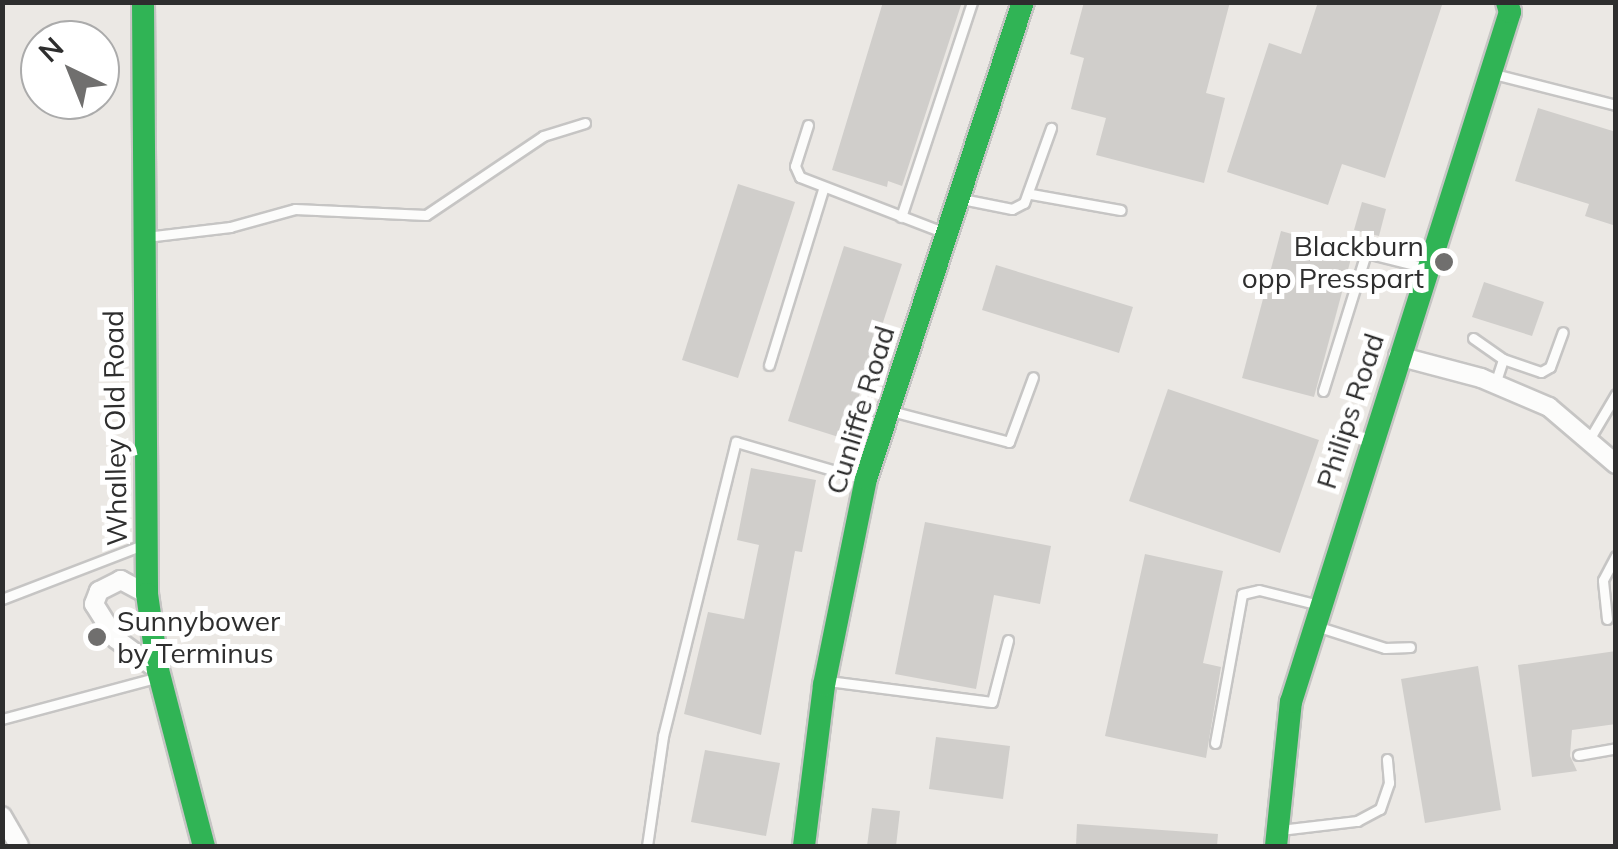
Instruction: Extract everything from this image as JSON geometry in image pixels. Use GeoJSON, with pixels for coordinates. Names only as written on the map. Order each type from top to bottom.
{"type":"FeatureCollection","features":[{"type":"Feature","properties":{"kind":"street","name":"Whalley Old Road"},"geometry":{"type":"LineString","coordinates":[[143,2],[147,594],[159,673],[204,846]]}},
{"type":"Feature","properties":{"kind":"street","name":"Cunliffe Road"},"geometry":{"type":"LineString","coordinates":[[804,846],[825,681],[866,480],[1024,2]]}},
{"type":"Feature","properties":{"kind":"street","name":"Philips Road"},"geometry":{"type":"LineString","coordinates":[[1277,838],[1291,702],[1398,356],[1491,74],[1510,12],[1506,2]]}},
{"type":"Feature","properties":{"kind":"street"},"geometry":{"type":"LineString","coordinates":[[1398,356],[1496,384],[1549,407],[1616,464]]}},
{"type":"Feature","properties":{"kind":"street"},"geometry":{"type":"LineString","coordinates":[[147,594],[121,580],[98,592],[94,604],[116,639],[159,673]]}},
{"type":"Feature","properties":{"kind":"street"},"geometry":{"type":"LineString","coordinates":[[2,816],[19,846]]}},
{"type":"Feature","properties":{"kind":"lane"},"geometry":{"type":"LineString","coordinates":[[901,217],[972,2]]}},
{"type":"Feature","properties":{"kind":"lane"},"geometry":{"type":"LineString","coordinates":[[1491,74],[1616,105]]}},
{"type":"Feature","properties":{"kind":"lane"},"geometry":{"type":"LineString","coordinates":[[143,238],[217,229],[294,209],[426,215],[543,136],[585,123]]}},
{"type":"Feature","properties":{"kind":"lane"},"geometry":{"type":"LineString","coordinates":[[808,124],[795,166],[800,178],[948,234]]}},
{"type":"Feature","properties":{"kind":"lane"},"geometry":{"type":"LineString","coordinates":[[959,198],[1012,209],[1031,194],[1050,128]]}},
{"type":"Feature","properties":{"kind":"lane"},"geometry":{"type":"LineString","coordinates":[[768,365],[823,189]]}},
{"type":"Feature","properties":{"kind":"lane"},"geometry":{"type":"LineString","coordinates":[[1031,194],[1121,210]]}},
{"type":"Feature","properties":{"kind":"lane"},"geometry":{"type":"LineString","coordinates":[[1323,391],[1366,252],[1430,268]]}},
{"type":"Feature","properties":{"kind":"lane"},"geometry":{"type":"LineString","coordinates":[[1473,338],[1503,359],[1541,372],[1550,367],[1563,332]]}},
{"type":"Feature","properties":{"kind":"lane"},"geometry":{"type":"LineString","coordinates":[[1496,384],[1503,359]]}},
{"type":"Feature","properties":{"kind":"lane"},"geometry":{"type":"LineString","coordinates":[[889,411],[1009,442],[1033,377]]}},
{"type":"Feature","properties":{"kind":"lane"},"geometry":{"type":"LineString","coordinates":[[1590,438],[1616,394]]}},
{"type":"Feature","properties":{"kind":"lane"},"geometry":{"type":"LineString","coordinates":[[647,846],[664,736],[736,442],[866,480]]}},
{"type":"Feature","properties":{"kind":"lane"},"geometry":{"type":"LineString","coordinates":[[2,599],[146,544]]}},
{"type":"Feature","properties":{"kind":"lane"},"geometry":{"type":"LineString","coordinates":[[1607,619],[1602,580],[1616,556]]}},
{"type":"Feature","properties":{"kind":"lane"},"geometry":{"type":"LineString","coordinates":[[1215,743],[1242,594],[1259,590],[1384,648],[1410,647]]}},
{"type":"Feature","properties":{"kind":"lane"},"geometry":{"type":"LineString","coordinates":[[825,681],[992,702],[1008,640]]}},
{"type":"Feature","properties":{"kind":"lane"},"geometry":{"type":"LineString","coordinates":[[2,718],[159,673]]}},
{"type":"Feature","properties":{"kind":"lane"},"geometry":{"type":"LineString","coordinates":[[1578,755],[1616,748]]}},
{"type":"Feature","properties":{"kind":"lane"},"geometry":{"type":"LineString","coordinates":[[1277,838],[1357,821],[1380,810],[1389,783],[1387,759]]}},
{"type":"Feature","properties":{"kind":"building"},"geometry":{"type":"Polygon","coordinates":[[[883,2],[962,2],[902,186],[888,181],[887,187],[832,170],[883,2]]]}},
{"type":"Feature","properties":{"kind":"building"},"geometry":{"type":"Polygon","coordinates":[[[1084,2],[1230,2],[1206,93],[1225,98],[1204,183],[1096,155],[1106,118],[1071,109],[1084,58],[1070,54],[1084,2]]]}},
{"type":"Feature","properties":{"kind":"building"},"geometry":{"type":"Polygon","coordinates":[[[1318,2],[1443,2],[1385,178],[1342,164],[1328,205],[1227,172],[1269,43],[1301,54],[1318,2]]]}},
{"type":"Feature","properties":{"kind":"building"},"geometry":{"type":"Polygon","coordinates":[[[1538,108],[1616,132],[1616,226],[1585,216],[1589,204],[1515,181],[1538,108]]]}},
{"type":"Feature","properties":{"kind":"building"},"geometry":{"type":"Polygon","coordinates":[[[738,184],[795,202],[738,378],[682,360],[738,184]]]}},
{"type":"Feature","properties":{"kind":"building"},"geometry":{"type":"Polygon","coordinates":[[[1362,202],[1386,209],[1379,236],[1354,230],[1362,202]]]}},
{"type":"Feature","properties":{"kind":"building"},"geometry":{"type":"Polygon","coordinates":[[[1281,231],[1353,251],[1314,397],[1242,378],[1281,231]]]}},
{"type":"Feature","properties":{"kind":"building"},"geometry":{"type":"Polygon","coordinates":[[[844,246],[902,264],[845,439],[788,421],[844,246]]]}},
{"type":"Feature","properties":{"kind":"building"},"geometry":{"type":"Polygon","coordinates":[[[996,265],[1133,307],[1119,353],[982,310],[996,265]]]}},
{"type":"Feature","properties":{"kind":"building"},"geometry":{"type":"Polygon","coordinates":[[[1484,282],[1544,302],[1532,336],[1472,317],[1484,282]]]}},
{"type":"Feature","properties":{"kind":"building"},"geometry":{"type":"Polygon","coordinates":[[[1168,389],[1319,440],[1280,553],[1129,501],[1168,389]]]}},
{"type":"Feature","properties":{"kind":"building"},"geometry":{"type":"Polygon","coordinates":[[[751,468],[816,480],[802,552],[795,551],[761,735],[684,714],[708,612],[744,619],[759,545],[737,540],[751,468]]]}},
{"type":"Feature","properties":{"kind":"building"},"geometry":{"type":"Polygon","coordinates":[[[925,522],[1051,546],[1040,604],[994,595],[976,689],[895,674],[925,522]]]}},
{"type":"Feature","properties":{"kind":"building"},"geometry":{"type":"Polygon","coordinates":[[[1145,554],[1223,571],[1203,663],[1221,667],[1206,758],[1105,736],[1145,554]]]}},
{"type":"Feature","properties":{"kind":"building"},"geometry":{"type":"Polygon","coordinates":[[[1616,651],[1616,724],[1572,730],[1570,756],[1577,771],[1532,777],[1518,665],[1616,651]]]}},
{"type":"Feature","properties":{"kind":"building"},"geometry":{"type":"Polygon","coordinates":[[[1478,666],[1501,810],[1425,823],[1401,679],[1478,666]]]}},
{"type":"Feature","properties":{"kind":"building"},"geometry":{"type":"Polygon","coordinates":[[[936,737],[1010,746],[1003,799],[929,789],[936,737]]]}},
{"type":"Feature","properties":{"kind":"building"},"geometry":{"type":"Polygon","coordinates":[[[705,750],[780,763],[766,836],[691,822],[705,750]]]}},
{"type":"Feature","properties":{"kind":"building"},"geometry":{"type":"Polygon","coordinates":[[[872,808],[900,811],[896,846],[867,846],[872,808]]]}},
{"type":"Feature","properties":{"kind":"building"},"geometry":{"type":"Polygon","coordinates":[[[1077,824],[1218,834],[1217,846],[1076,846],[1077,824]]]}},
{"type":"Feature","properties":{"kind":"traffic: fast"},"geometry":{"type":"LineString","coordinates":[[143,2],[147,594],[158,670],[204,846]]}},
{"type":"Feature","properties":{"kind":"traffic: fast"},"geometry":{"type":"LineString","coordinates":[[804,846],[824,685],[866,479],[1023,2]]}},
{"type":"Feature","properties":{"kind":"traffic: fast"},"geometry":{"type":"LineString","coordinates":[[1276,846],[1291,702],[1510,12],[1507,2]]}},
{"type":"Feature","properties":{"kind":"place","name":"Blackburn opp Presspart"},"geometry":{"type":"Point","coordinates":[1444,262]}},
{"type":"Feature","properties":{"kind":"place","name":"Sunnybower by Terminus"},"geometry":{"type":"Point","coordinates":[97,637]}}]}
